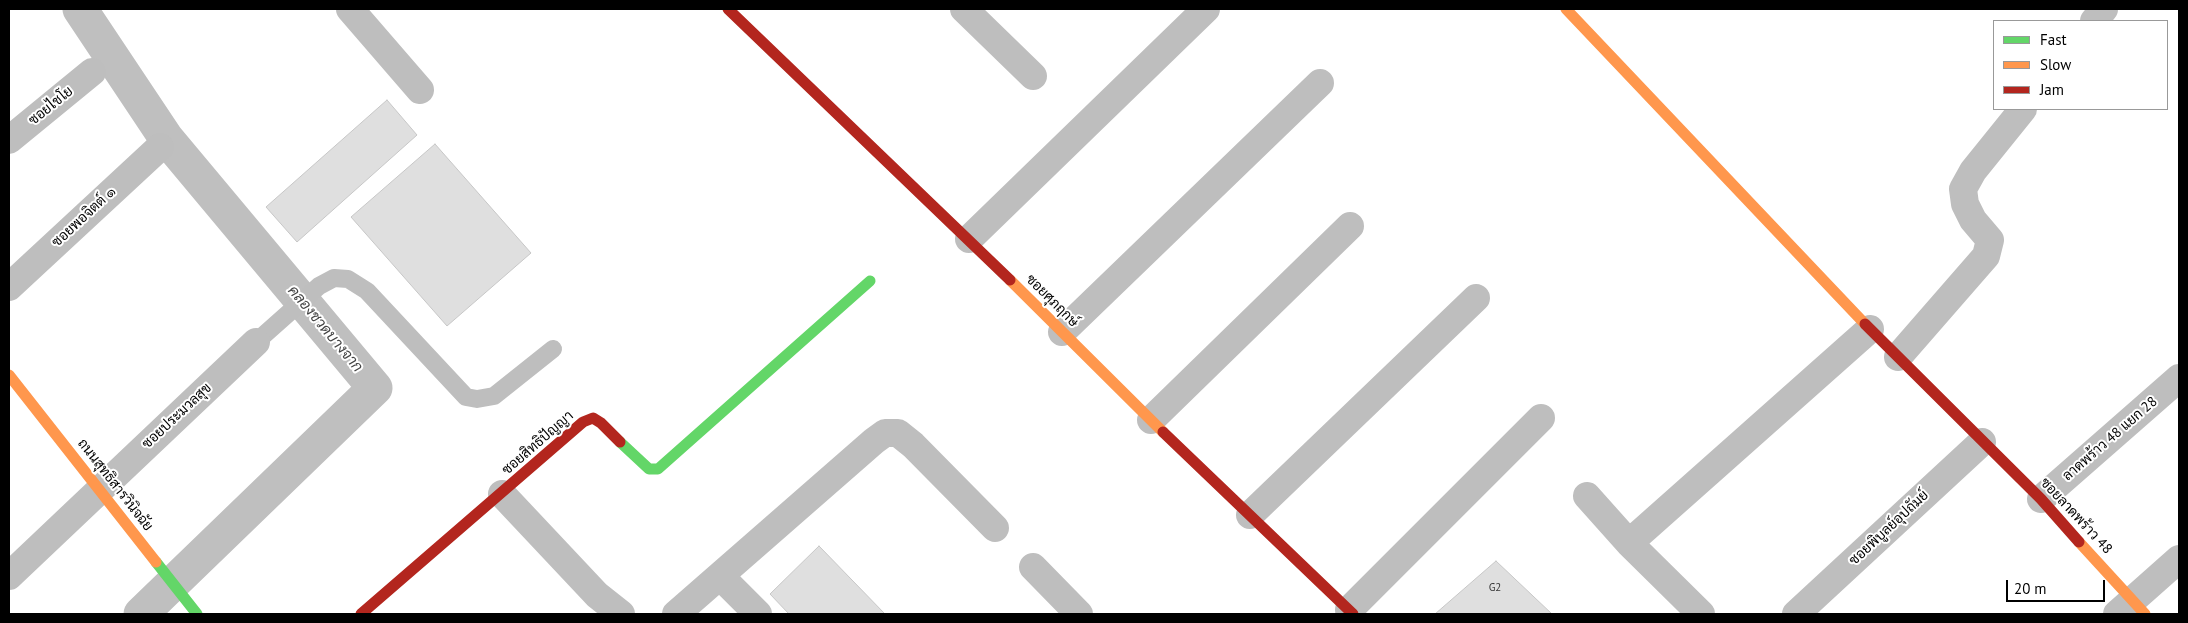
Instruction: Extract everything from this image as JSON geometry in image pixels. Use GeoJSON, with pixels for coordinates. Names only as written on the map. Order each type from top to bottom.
{"type":"FeatureCollection","features":[{"type":"Feature","properties":{"kind":"street"},"geometry":{"type":"LineString","coordinates":[[350,9],[420,90]]}},
{"type":"Feature","properties":{"kind":"street","name":"ซอยศุภฤกษ์"},"geometry":{"type":"LineString","coordinates":[[728,9],[969,239],[1151,420],[1351,612]]}},
{"type":"Feature","properties":{"kind":"street"},"geometry":{"type":"LineString","coordinates":[[964,9],[1033,76]]}},
{"type":"Feature","properties":{"kind":"street"},"geometry":{"type":"LineString","coordinates":[[969,239],[1206,9]]}},
{"type":"Feature","properties":{"kind":"street","name":"ซอยลาดพร้าว 48"},"geometry":{"type":"LineString","coordinates":[[1566,9],[1870,329],[2041,499],[2132,610]]}},
{"type":"Feature","properties":{"kind":"street"},"geometry":{"type":"LineString","coordinates":[[2095,20],[2104,9]]}},
{"type":"Feature","properties":{"kind":"street","name":"ซอยไชโย"},"geometry":{"type":"LineString","coordinates":[[9,140],[92,72]]}},
{"type":"Feature","properties":{"kind":"street"},"geometry":{"type":"LineString","coordinates":[[1062,332],[1320,83]]}},
{"type":"Feature","properties":{"kind":"street"},"geometry":{"type":"LineString","coordinates":[[1898,357],[1986,256],[1990,240],[1973,220],[1964,204],[1962,189],[1973,171],[2022,110]]}},
{"type":"Feature","properties":{"kind":"street","name":"ซอยพอจิตต์ ๑"},"geometry":{"type":"LineString","coordinates":[[9,287],[160,147]]}},
{"type":"Feature","properties":{"kind":"street"},"geometry":{"type":"LineString","coordinates":[[1151,420],[1350,226]]}},
{"type":"Feature","properties":{"kind":"street","name":"ซอยสิทธิปัญญา"},"geometry":{"type":"LineString","coordinates":[[361,614],[583,422],[593,418],[601,423],[641,463],[649,468],[658,469],[675,456],[870,281]]}},
{"type":"Feature","properties":{"kind":"street"},"geometry":{"type":"LineString","coordinates":[[1250,515],[1476,298]]}},
{"type":"Feature","properties":{"kind":"street"},"geometry":{"type":"LineString","coordinates":[[1629,543],[1870,329]]}},
{"type":"Feature","properties":{"kind":"street","name":"ซอยประมวลสุข"},"geometry":{"type":"LineString","coordinates":[[9,576],[256,342]]}},
{"type":"Feature","properties":{"kind":"street","name":"ถนนสุทธิสารวินิจฉัย"},"geometry":{"type":"LineString","coordinates":[[9,375],[197,614]]}},
{"type":"Feature","properties":{"kind":"street","name":"ลาดพร้าว 48 แยก 28"},"geometry":{"type":"LineString","coordinates":[[2041,499],[2179,378]]}},
{"type":"Feature","properties":{"kind":"street"},"geometry":{"type":"LineString","coordinates":[[1351,612],[1541,418]]}},
{"type":"Feature","properties":{"kind":"street"},"geometry":{"type":"LineString","coordinates":[[676,614],[874,441],[886,433],[898,434],[913,445],[995,528]]}},
{"type":"Feature","properties":{"kind":"street","name":"ซอยพิบูลย์อุปถัมย์"},"geometry":{"type":"LineString","coordinates":[[1796,614],[1982,442]]}},
{"type":"Feature","properties":{"kind":"street"},"geometry":{"type":"LineString","coordinates":[[502,494],[597,595],[621,614]]}},
{"type":"Feature","properties":{"kind":"street"},"geometry":{"type":"LineString","coordinates":[[1587,496],[1629,543],[1701,614]]}},
{"type":"Feature","properties":{"kind":"street"},"geometry":{"type":"LineString","coordinates":[[2132,610],[2179,559]]}},
{"type":"Feature","properties":{"kind":"street"},"geometry":{"type":"LineString","coordinates":[[1033,567],[1079,614]]}},
{"type":"Feature","properties":{"kind":"street"},"geometry":{"type":"LineString","coordinates":[[720,576],[758,614]]}},
{"type":"Feature","properties":{"kind":"lane"},"geometry":{"type":"LineString","coordinates":[[256,342],[313,291],[334,278],[348,279],[367,291],[466,397],[478,400],[494,396],[553,348]]}},
{"type":"Feature","properties":{"kind":"building"},"geometry":{"type":"Polygon","coordinates":[[[387,100],[417,135],[297,242],[266,207],[387,100]]]}},
{"type":"Feature","properties":{"kind":"building"},"geometry":{"type":"Polygon","coordinates":[[[435,144],[531,253],[447,326],[351,217],[435,144]]]}},
{"type":"Feature","properties":{"kind":"building"},"geometry":{"type":"Polygon","coordinates":[[[819,546],[885,614],[789,614],[770,594],[819,546]]]}},
{"type":"Feature","properties":{"kind":"building"},"geometry":{"type":"Polygon","coordinates":[[[1496,561],[1552,614],[1435,614],[1496,561]]]}},
{"type":"Feature","properties":{"kind":"waterway","name":"คลองชวดบางจาก"},"geometry":{"type":"LineString","coordinates":[[80,9],[166,138],[375,388],[141,614]]}},
{"type":"Feature","properties":{"kind":"traffic: fast"},"geometry":{"type":"LineString","coordinates":[[620,442],[649,469],[658,469],[870,281]]}},
{"type":"Feature","properties":{"kind":"traffic: fast"},"geometry":{"type":"LineString","coordinates":[[156,562],[197,614]]}},
{"type":"Feature","properties":{"kind":"traffic: slow"},"geometry":{"type":"LineString","coordinates":[[1566,9],[1865,324]]}},
{"type":"Feature","properties":{"kind":"traffic: slow"},"geometry":{"type":"LineString","coordinates":[[1010,280],[1163,432]]}},
{"type":"Feature","properties":{"kind":"traffic: slow"},"geometry":{"type":"LineString","coordinates":[[9,375],[156,562]]}},
{"type":"Feature","properties":{"kind":"traffic: slow"},"geometry":{"type":"LineString","coordinates":[[2079,542],[2145,614]]}},
{"type":"Feature","properties":{"kind":"traffic: jam"},"geometry":{"type":"LineString","coordinates":[[728,9],[1010,280]]}},
{"type":"Feature","properties":{"kind":"traffic: jam"},"geometry":{"type":"LineString","coordinates":[[1865,324],[2041,499],[2079,542]]}},
{"type":"Feature","properties":{"kind":"traffic: jam"},"geometry":{"type":"LineString","coordinates":[[361,614],[583,422],[593,418],[601,423],[620,442]]}},
{"type":"Feature","properties":{"kind":"traffic: jam"},"geometry":{"type":"LineString","coordinates":[[1163,432],[1353,614]]}}]}
